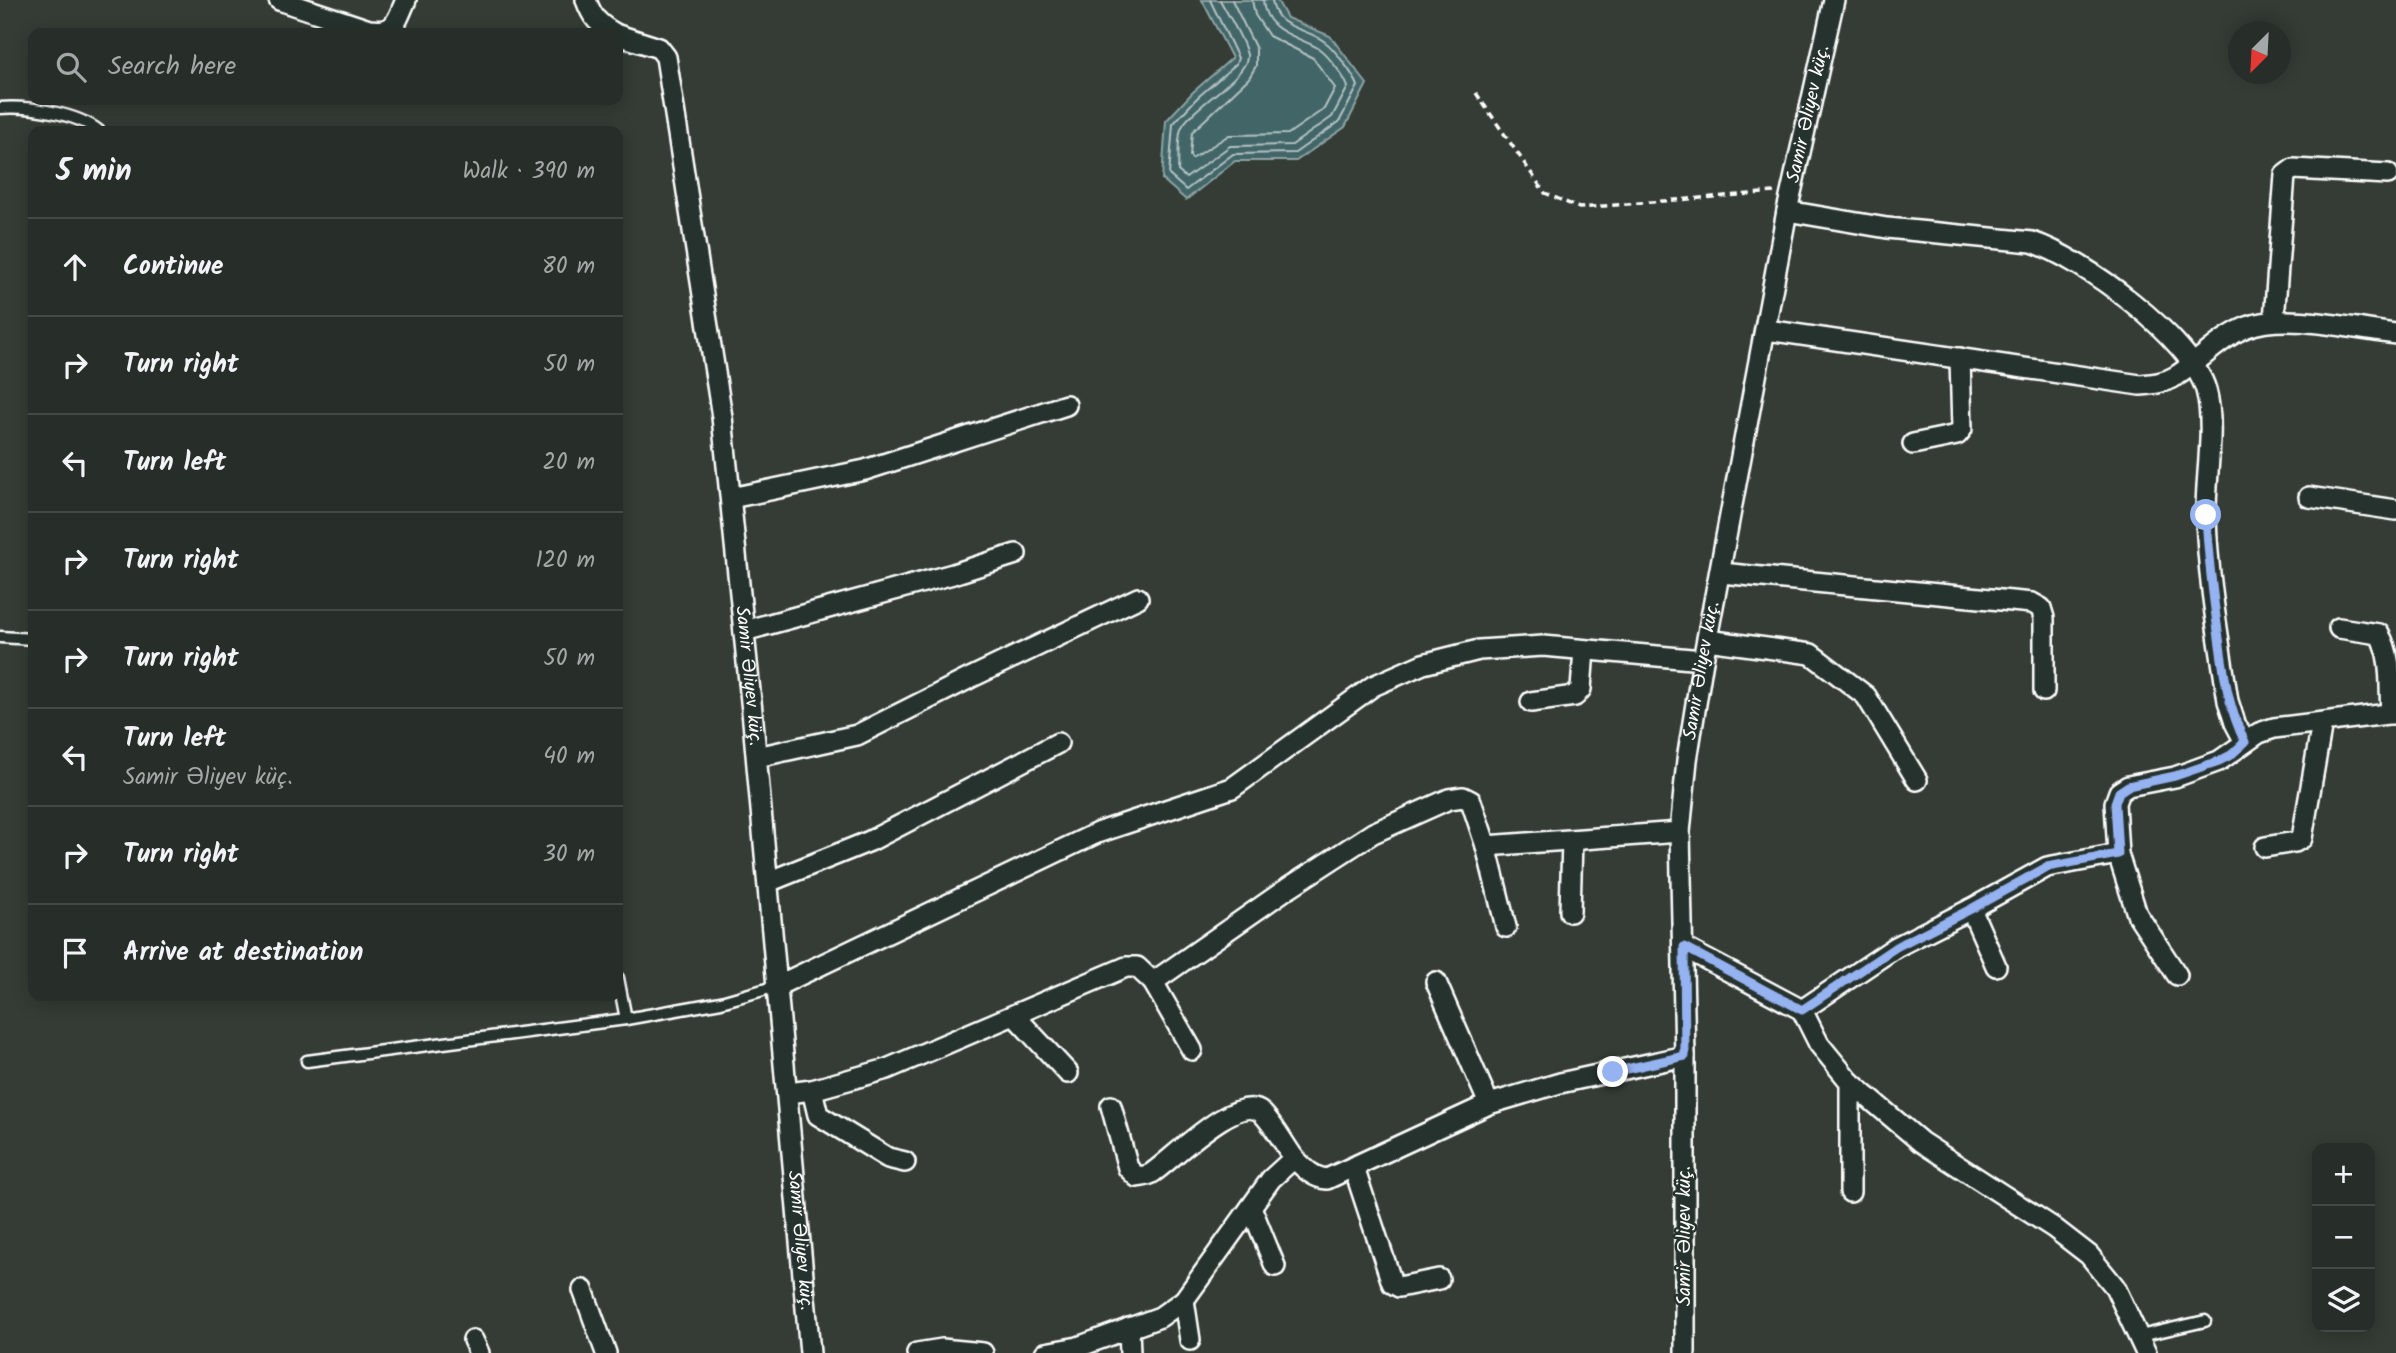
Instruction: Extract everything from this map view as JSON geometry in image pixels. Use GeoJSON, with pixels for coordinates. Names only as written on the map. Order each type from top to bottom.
{"type":"FeatureCollection","features":[{"type":"Feature","properties":{"kind":"street"},"geometry":{"type":"LineString","coordinates":[[279,0],[307,4],[364,28]]}},
{"type":"Feature","properties":{"kind":"street"},"geometry":{"type":"LineString","coordinates":[[391,28],[406,0]]}},
{"type":"Feature","properties":{"kind":"street","name":"Samir Əliyev küç."},"geometry":{"type":"LineString","coordinates":[[586,0],[592,17],[604,28]]}},
{"type":"Feature","properties":{"kind":"street","name":"Samir Əliyev küç."},"geometry":{"type":"LineString","coordinates":[[1685,1353],[1684,947],[1680,832],[1687,760],[1703,660],[1789,202],[1834,0]]}},
{"type":"Feature","properties":{"kind":"street","name":"Samir Əliyev küç."},"geometry":{"type":"LineString","coordinates":[[623,36],[651,44],[659,48],[666,57],[722,417],[757,757],[810,1353]]}},
{"type":"Feature","properties":{"kind":"street"},"geometry":{"type":"LineString","coordinates":[[2274,320],[2285,175],[2293,169],[2388,174]]}},
{"type":"Feature","properties":{"kind":"street"},"geometry":{"type":"LineString","coordinates":[[1789,202],[1887,228],[2032,242],[2049,247],[2131,300],[2192,363],[2206,390],[2209,426],[2206,515],[2209,568],[2228,701],[2245,742]]}},
{"type":"Feature","properties":{"kind":"street"},"geometry":{"type":"LineString","coordinates":[[1767,330],[2140,385],[2174,377],[2216,345],[2246,327],[2274,320],[2396,334]]}},
{"type":"Feature","properties":{"kind":"street"},"geometry":{"type":"LineString","coordinates":[[1913,444],[1957,435],[1962,429],[1960,358]]}},
{"type":"Feature","properties":{"kind":"street"},"geometry":{"type":"LineString","coordinates":[[731,498],[865,470],[1066,405]]}},
{"type":"Feature","properties":{"kind":"street"},"geometry":{"type":"LineString","coordinates":[[2309,497],[2396,510]]}},
{"type":"Feature","properties":{"kind":"street"},"geometry":{"type":"LineString","coordinates":[[744,631],[1016,554]]}},
{"type":"Feature","properties":{"kind":"street"},"geometry":{"type":"LineString","coordinates":[[1721,573],[2032,603],[2041,608],[2044,618],[2043,691]]}},
{"type":"Feature","properties":{"kind":"street"},"geometry":{"type":"LineString","coordinates":[[757,757],[857,735],[1138,598]]}},
{"type":"Feature","properties":{"kind":"street"},"geometry":{"type":"LineString","coordinates":[[2177,975],[2137,914],[2118,854],[2115,803],[2119,792],[2128,786],[2175,776],[2219,761],[2259,733],[2274,728],[2393,713],[2388,656],[2379,634],[2339,628]]}},
{"type":"Feature","properties":{"kind":"street"},"geometry":{"type":"LineString","coordinates":[[1707,640],[1811,654],[1866,695],[1917,780]]}},
{"type":"Feature","properties":{"kind":"street"},"geometry":{"type":"LineString","coordinates":[[777,986],[1097,833],[1232,788],[1373,686],[1423,664],[1479,650],[1544,646],[1703,660]]}},
{"type":"Feature","properties":{"kind":"street"},"geometry":{"type":"LineString","coordinates":[[1531,702],[1575,695],[1581,689],[1584,650]]}},
{"type":"Feature","properties":{"kind":"street"},"geometry":{"type":"LineString","coordinates":[[2265,847],[2295,842],[2302,838],[2322,723]]}},
{"type":"Feature","properties":{"kind":"street"},"geometry":{"type":"LineString","coordinates":[[768,882],[870,841],[1058,743]]}},
{"type":"Feature","properties":{"kind":"street"},"geometry":{"type":"LineString","coordinates":[[1153,982],[1373,832],[1449,799],[1463,797],[1471,801],[1486,846],[1506,927]]}},
{"type":"Feature","properties":{"kind":"street"},"geometry":{"type":"LineString","coordinates":[[1486,846],[1680,832]]}},
{"type":"Feature","properties":{"kind":"street"},"geometry":{"type":"LineString","coordinates":[[1570,912],[1572,840]]}},
{"type":"Feature","properties":{"kind":"street"},"geometry":{"type":"LineString","coordinates":[[1802,1010],[1896,947],[2047,867],[2118,854]]}},
{"type":"Feature","properties":{"kind":"street"},"geometry":{"type":"LineString","coordinates":[[1971,909],[1996,966]]}},
{"type":"Feature","properties":{"kind":"street"},"geometry":{"type":"LineString","coordinates":[[1684,947],[1802,1010],[1819,1044],[1850,1082],[1921,1142],[2054,1228],[2089,1255],[2115,1287],[2143,1345]]}},
{"type":"Feature","properties":{"kind":"street"},"geometry":{"type":"LineString","coordinates":[[788,1093],[812,1090],[887,1069],[1126,967],[1137,967],[1153,982],[1192,1050]]}},
{"type":"Feature","properties":{"kind":"street"},"geometry":{"type":"LineString","coordinates":[[1436,982],[1489,1104]]}},
{"type":"Feature","properties":{"kind":"street"},"geometry":{"type":"LineString","coordinates":[[1015,1016],[1068,1073]]}},
{"type":"Feature","properties":{"kind":"street"},"geometry":{"type":"LineString","coordinates":[[1111,1106],[1128,1168],[1137,1177],[1150,1176],[1208,1128],[1232,1114],[1251,1108],[1261,1111],[1294,1158],[1308,1172],[1320,1179],[1327,1179],[1489,1104],[1560,1083],[1685,1056]]}},
{"type":"Feature","properties":{"kind":"street"},"geometry":{"type":"LineString","coordinates":[[1850,1082],[1850,1192]]}},
{"type":"Feature","properties":{"kind":"street"},"geometry":{"type":"LineString","coordinates":[[812,1090],[818,1115],[888,1158],[905,1162]]}},
{"type":"Feature","properties":{"kind":"street"},"geometry":{"type":"LineString","coordinates":[[1045,1353],[1078,1347],[1160,1317],[1184,1300],[1271,1179],[1294,1158]]}},
{"type":"Feature","properties":{"kind":"street"},"geometry":{"type":"LineString","coordinates":[[1354,1168],[1392,1283],[1399,1287],[1438,1279]]}},
{"type":"Feature","properties":{"kind":"street"},"geometry":{"type":"LineString","coordinates":[[1251,1207],[1275,1266]]}},
{"type":"Feature","properties":{"kind":"street"},"geometry":{"type":"LineString","coordinates":[[583,1290],[606,1353]]}},
{"type":"Feature","properties":{"kind":"street"},"geometry":{"type":"LineString","coordinates":[[1184,1300],[1189,1340]]}},
{"type":"Feature","properties":{"kind":"street"},"geometry":{"type":"LineString","coordinates":[[1129,1328],[1130,1353]]}},
{"type":"Feature","properties":{"kind":"street"},"geometry":{"type":"LineString","coordinates":[[917,1353],[942,1349],[984,1353]]}},
{"type":"Feature","properties":{"kind":"lane"},"geometry":{"type":"LineString","coordinates":[[0,108],[52,112],[93,126]]}},
{"type":"Feature","properties":{"kind":"lane"},"geometry":{"type":"LineString","coordinates":[[0,637],[28,639]]}},
{"type":"Feature","properties":{"kind":"lane"},"geometry":{"type":"LineString","coordinates":[[307,1061],[626,1019],[721,1002],[777,986]]}},
{"type":"Feature","properties":{"kind":"lane"},"geometry":{"type":"LineString","coordinates":[[622,1001],[626,1019]]}},
{"type":"Feature","properties":{"kind":"lane"},"geometry":{"type":"LineString","coordinates":[[2143,1345],[2205,1321]]}},
{"type":"Feature","properties":{"kind":"path"},"geometry":{"type":"LineString","coordinates":[[1476,93],[1545,193],[1579,208],[1752,193],[1789,202]]}},
{"type":"Feature","properties":{"kind":"water"},"geometry":{"type":"Polygon","coordinates":[[[1202,0],[1277,0],[1287,18],[1330,36],[1367,84],[1345,127],[1296,161],[1235,161],[1186,200],[1162,179],[1166,121],[1193,92],[1232,58],[1202,0]]]}},
{"type":"Feature","properties":{"kind":"route"},"geometry":{"type":"LineString","coordinates":[[1613,1072],[1685,1056],[1684,947],[1802,1010],[1896,947],[2047,867],[2118,854],[2115,803],[2119,792],[2128,786],[2175,776],[2219,761],[2231,755],[2245,742],[2228,701],[2209,568],[2206,515]]}}]}
